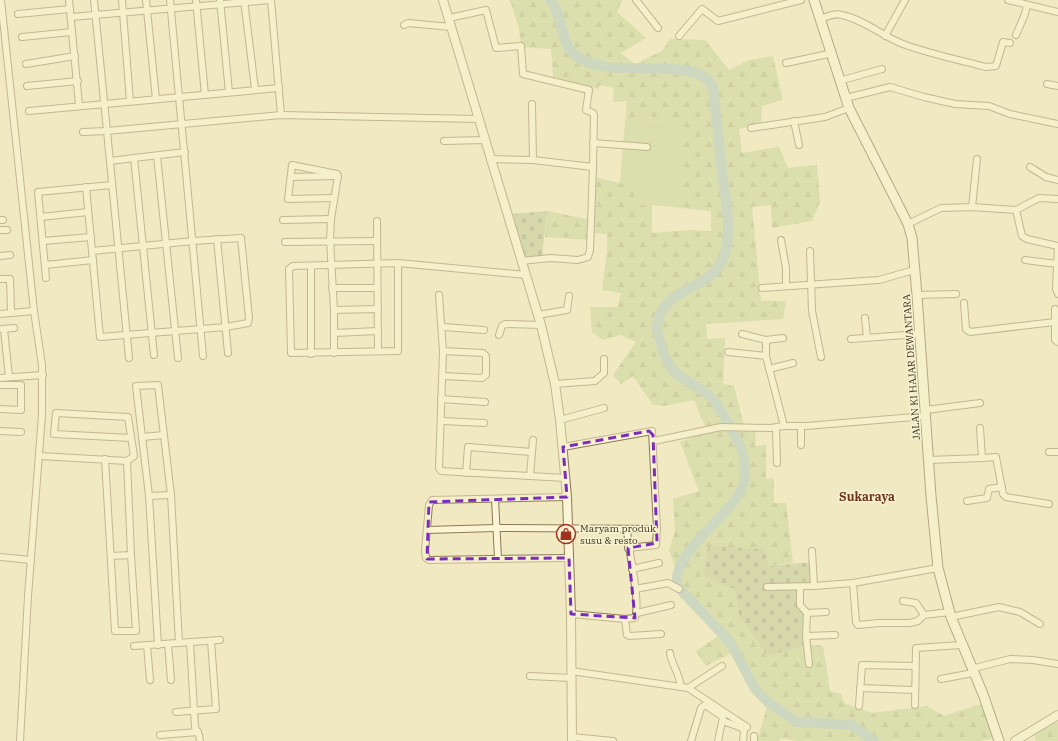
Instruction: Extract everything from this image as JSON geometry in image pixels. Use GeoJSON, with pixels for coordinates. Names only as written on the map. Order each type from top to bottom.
{"type":"FeatureCollection","features":[{"type":"Feature","properties":{"kind":"main road","name":"JALAN KI HAJAR DEWANTARA"},"geometry":{"type":"LineString","coordinates":[[814,0],[833,53],[839,80],[849,108],[908,224],[912,238],[926,413],[928,460],[938,568],[951,614],[999,741]]}},
{"type":"Feature","properties":{"kind":"street"},"geometry":{"type":"LineString","coordinates":[[1,0],[34,311],[40,342],[43,375],[40,456],[28,559],[20,741]]}},
{"type":"Feature","properties":{"kind":"street"},"geometry":{"type":"LineString","coordinates":[[69,0],[78,80],[79,105]]}},
{"type":"Feature","properties":{"kind":"street"},"geometry":{"type":"LineString","coordinates":[[94,0],[129,358]]}},
{"type":"Feature","properties":{"kind":"street"},"geometry":{"type":"LineString","coordinates":[[122,0],[130,101]]}},
{"type":"Feature","properties":{"kind":"street"},"geometry":{"type":"LineString","coordinates":[[146,0],[156,99]]}},
{"type":"Feature","properties":{"kind":"street"},"geometry":{"type":"LineString","coordinates":[[170,0],[203,356]]}},
{"type":"Feature","properties":{"kind":"street"},"geometry":{"type":"LineString","coordinates":[[71,17],[147,11],[196,3],[271,0],[281,115]]}},
{"type":"Feature","properties":{"kind":"street"},"geometry":{"type":"LineString","coordinates":[[442,0],[449,18],[490,159],[541,325],[555,384],[563,447],[567,497],[571,614],[572,739],[613,741]]}},
{"type":"Feature","properties":{"kind":"street"},"geometry":{"type":"LineString","coordinates":[[636,0],[658,28]]}},
{"type":"Feature","properties":{"kind":"street"},"geometry":{"type":"LineString","coordinates":[[679,36],[702,9],[706,10],[714,20],[718,21],[801,0]]}},
{"type":"Feature","properties":{"kind":"street"},"geometry":{"type":"LineString","coordinates":[[885,36],[905,0]]}},
{"type":"Feature","properties":{"kind":"street"},"geometry":{"type":"LineString","coordinates":[[1008,0],[1058,12]]}},
{"type":"Feature","properties":{"kind":"street"},"geometry":{"type":"LineString","coordinates":[[1035,7],[1037,0]]}},
{"type":"Feature","properties":{"kind":"street"},"geometry":{"type":"LineString","coordinates":[[245,2],[254,89]]}},
{"type":"Feature","properties":{"kind":"street"},"geometry":{"type":"LineString","coordinates":[[196,3],[205,95]]}},
{"type":"Feature","properties":{"kind":"street"},"geometry":{"type":"LineString","coordinates":[[220,3],[229,92]]}},
{"type":"Feature","properties":{"kind":"street"},"geometry":{"type":"LineString","coordinates":[[1016,35],[1025,14],[1027,5]]}},
{"type":"Feature","properties":{"kind":"street"},"geometry":{"type":"LineString","coordinates":[[18,14],[70,9]]}},
{"type":"Feature","properties":{"kind":"street"},"geometry":{"type":"LineString","coordinates":[[449,18],[486,10],[496,48],[521,46],[523,74],[589,90],[586,110],[594,114],[590,250],[588,257],[578,260],[551,258],[521,261]]}},
{"type":"Feature","properties":{"kind":"street"},"geometry":{"type":"LineString","coordinates":[[821,19],[835,14],[851,18],[872,26],[885,36],[904,44],[991,68],[996,66],[1002,42],[1010,42]]}},
{"type":"Feature","properties":{"kind":"street"},"geometry":{"type":"LineString","coordinates":[[404,25],[408,22],[451,26]]}},
{"type":"Feature","properties":{"kind":"street"},"geometry":{"type":"LineString","coordinates":[[22,37],[72,32]]}},
{"type":"Feature","properties":{"kind":"street"},"geometry":{"type":"LineString","coordinates":[[786,63],[833,53]]}},
{"type":"Feature","properties":{"kind":"street"},"geometry":{"type":"LineString","coordinates":[[26,64],[75,56]]}},
{"type":"Feature","properties":{"kind":"street"},"geometry":{"type":"LineString","coordinates":[[839,80],[882,69]]}},
{"type":"Feature","properties":{"kind":"street"},"geometry":{"type":"LineString","coordinates":[[26,86],[78,80]]}},
{"type":"Feature","properties":{"kind":"street"},"geometry":{"type":"LineString","coordinates":[[1047,84],[1058,86]]}},
{"type":"Feature","properties":{"kind":"street"},"geometry":{"type":"LineString","coordinates":[[846,98],[890,87],[954,104],[989,106],[1010,114],[1058,124]]}},
{"type":"Feature","properties":{"kind":"street"},"geometry":{"type":"LineString","coordinates":[[29,111],[79,105],[278,88]]}},
{"type":"Feature","properties":{"kind":"street"},"geometry":{"type":"LineString","coordinates":[[532,104],[533,160]]}},
{"type":"Feature","properties":{"kind":"street"},"geometry":{"type":"LineString","coordinates":[[751,128],[825,117],[849,108]]}},
{"type":"Feature","properties":{"kind":"street"},"geometry":{"type":"LineString","coordinates":[[83,132],[182,125],[281,115],[478,118]]}},
{"type":"Feature","properties":{"kind":"street"},"geometry":{"type":"LineString","coordinates":[[794,121],[799,145]]}},
{"type":"Feature","properties":{"kind":"street"},"geometry":{"type":"LineString","coordinates":[[444,141],[485,140]]}},
{"type":"Feature","properties":{"kind":"street"},"geometry":{"type":"LineString","coordinates":[[593,143],[647,147]]}},
{"type":"Feature","properties":{"kind":"street"},"geometry":{"type":"LineString","coordinates":[[110,161],[185,152]]}},
{"type":"Feature","properties":{"kind":"street"},"geometry":{"type":"LineString","coordinates":[[157,156],[178,358]]}},
{"type":"Feature","properties":{"kind":"street"},"geometry":{"type":"LineString","coordinates":[[134,158],[154,355]]}},
{"type":"Feature","properties":{"kind":"street"},"geometry":{"type":"LineString","coordinates":[[490,159],[533,160],[593,167]]}},
{"type":"Feature","properties":{"kind":"street"},"geometry":{"type":"LineString","coordinates":[[972,207],[977,159]]}},
{"type":"Feature","properties":{"kind":"street"},"geometry":{"type":"LineString","coordinates":[[334,198],[288,199],[292,165],[337,174],[338,176]]}},
{"type":"Feature","properties":{"kind":"street"},"geometry":{"type":"LineString","coordinates":[[1030,167],[1046,177],[1058,180]]}},
{"type":"Feature","properties":{"kind":"street"},"geometry":{"type":"LineString","coordinates":[[291,177],[338,176]]}},
{"type":"Feature","properties":{"kind":"street"},"geometry":{"type":"LineString","coordinates":[[334,353],[334,310],[330,240],[331,219],[338,176]]}},
{"type":"Feature","properties":{"kind":"street"},"geometry":{"type":"LineString","coordinates":[[46,278],[46,265],[38,192],[112,185]]}},
{"type":"Feature","properties":{"kind":"street"},"geometry":{"type":"LineString","coordinates":[[86,188],[91,237],[92,251],[100,335],[103,338],[246,325],[249,321],[243,240],[239,238],[92,251]]}},
{"type":"Feature","properties":{"kind":"street"},"geometry":{"type":"LineString","coordinates":[[908,224],[936,209],[972,207],[1016,210],[1039,198],[1058,199]]}},
{"type":"Feature","properties":{"kind":"street"},"geometry":{"type":"LineString","coordinates":[[1016,210],[1022,236],[1027,239],[1058,245],[1056,289],[1058,294]]}},
{"type":"Feature","properties":{"kind":"street"},"geometry":{"type":"LineString","coordinates":[[41,217],[88,212]]}},
{"type":"Feature","properties":{"kind":"street"},"geometry":{"type":"LineString","coordinates":[[283,220],[331,219]]}},
{"type":"Feature","properties":{"kind":"street"},"geometry":{"type":"LineString","coordinates":[[377,221],[376,264],[378,288],[378,351]]}},
{"type":"Feature","properties":{"kind":"street"},"geometry":{"type":"LineString","coordinates":[[0,230],[7,230]]}},
{"type":"Feature","properties":{"kind":"street"},"geometry":{"type":"LineString","coordinates":[[43,241],[91,237]]}},
{"type":"Feature","properties":{"kind":"street"},"geometry":{"type":"LineString","coordinates":[[217,239],[228,353]]}},
{"type":"Feature","properties":{"kind":"street"},"geometry":{"type":"LineString","coordinates":[[284,242],[330,240],[377,241]]}},
{"type":"Feature","properties":{"kind":"street"},"geometry":{"type":"LineString","coordinates":[[781,240],[786,268],[786,285]]}},
{"type":"Feature","properties":{"kind":"street"},"geometry":{"type":"LineString","coordinates":[[810,251],[812,311],[821,357]]}},
{"type":"Feature","properties":{"kind":"street"},"geometry":{"type":"LineString","coordinates":[[0,256],[10,255]]}},
{"type":"Feature","properties":{"kind":"street"},"geometry":{"type":"LineString","coordinates":[[46,265],[93,260]]}},
{"type":"Feature","properties":{"kind":"street"},"geometry":{"type":"LineString","coordinates":[[1025,260],[1057,264]]}},
{"type":"Feature","properties":{"kind":"street"},"geometry":{"type":"LineString","coordinates":[[398,263],[398,351],[312,354],[292,354],[290,352],[289,269],[293,266],[398,263],[526,275]]}},
{"type":"Feature","properties":{"kind":"street"},"geometry":{"type":"LineString","coordinates":[[311,266],[312,354]]}},
{"type":"Feature","properties":{"kind":"street"},"geometry":{"type":"LineString","coordinates":[[762,288],[786,285],[810,286],[879,280],[914,270]]}},
{"type":"Feature","properties":{"kind":"street"},"geometry":{"type":"LineString","coordinates":[[0,279],[10,279],[11,313]]}},
{"type":"Feature","properties":{"kind":"street"},"geometry":{"type":"LineString","coordinates":[[332,288],[378,288]]}},
{"type":"Feature","properties":{"kind":"street"},"geometry":{"type":"LineString","coordinates":[[917,295],[956,294]]}},
{"type":"Feature","properties":{"kind":"street"},"geometry":{"type":"LineString","coordinates":[[439,295],[443,327],[443,376],[441,399],[442,421],[439,468],[443,472],[466,474],[565,478]]}},
{"type":"Feature","properties":{"kind":"street"},"geometry":{"type":"LineString","coordinates":[[538,315],[567,310],[569,296]]}},
{"type":"Feature","properties":{"kind":"street"},"geometry":{"type":"LineString","coordinates":[[964,303],[966,328],[970,332],[1055,322]]}},
{"type":"Feature","properties":{"kind":"street"},"geometry":{"type":"LineString","coordinates":[[334,310],[378,309]]}},
{"type":"Feature","properties":{"kind":"street"},"geometry":{"type":"LineString","coordinates":[[1056,309],[1055,340],[1058,342]]}},
{"type":"Feature","properties":{"kind":"street"},"geometry":{"type":"LineString","coordinates":[[0,314],[34,311]]}},
{"type":"Feature","properties":{"kind":"street"},"geometry":{"type":"LineString","coordinates":[[865,318],[867,337]]}},
{"type":"Feature","properties":{"kind":"street"},"geometry":{"type":"LineString","coordinates":[[499,335],[502,326],[505,324],[541,325]]}},
{"type":"Feature","properties":{"kind":"street"},"geometry":{"type":"LineString","coordinates":[[443,327],[484,330]]}},
{"type":"Feature","properties":{"kind":"street"},"geometry":{"type":"LineString","coordinates":[[9,378],[2,329],[14,328]]}},
{"type":"Feature","properties":{"kind":"street"},"geometry":{"type":"LineString","coordinates":[[334,332],[378,331]]}},
{"type":"Feature","properties":{"kind":"street"},"geometry":{"type":"LineString","coordinates":[[742,334],[766,340],[783,338]]}},
{"type":"Feature","properties":{"kind":"street"},"geometry":{"type":"LineString","coordinates":[[851,339],[919,334]]}},
{"type":"Feature","properties":{"kind":"street"},"geometry":{"type":"LineString","coordinates":[[766,340],[766,356],[784,426]]}},
{"type":"Feature","properties":{"kind":"street"},"geometry":{"type":"LineString","coordinates":[[443,351],[483,353],[486,356],[486,375],[482,378],[443,376]]}},
{"type":"Feature","properties":{"kind":"street"},"geometry":{"type":"LineString","coordinates":[[728,352],[766,356]]}},
{"type":"Feature","properties":{"kind":"street"},"geometry":{"type":"LineString","coordinates":[[555,384],[595,381],[604,373],[604,359]]}},
{"type":"Feature","properties":{"kind":"street"},"geometry":{"type":"LineString","coordinates":[[769,369],[793,363]]}},
{"type":"Feature","properties":{"kind":"street"},"geometry":{"type":"LineString","coordinates":[[0,378],[43,375]]}},
{"type":"Feature","properties":{"kind":"street"},"geometry":{"type":"LineString","coordinates":[[0,385],[21,384],[21,410],[0,409]]}},
{"type":"Feature","properties":{"kind":"street"},"geometry":{"type":"LineString","coordinates":[[158,645],[149,496],[136,386],[158,385],[171,495],[179,643]]}},
{"type":"Feature","properties":{"kind":"street"},"geometry":{"type":"LineString","coordinates":[[441,399],[485,402]]}},
{"type":"Feature","properties":{"kind":"street"},"geometry":{"type":"LineString","coordinates":[[654,441],[721,427],[737,426],[776,428],[784,426],[801,426],[926,413],[980,403]]}},
{"type":"Feature","properties":{"kind":"street"},"geometry":{"type":"LineString","coordinates":[[560,420],[604,408]]}},
{"type":"Feature","properties":{"kind":"street"},"geometry":{"type":"LineString","coordinates":[[40,456],[127,461],[134,456],[128,417],[56,413],[54,434],[131,438]]}},
{"type":"Feature","properties":{"kind":"street"},"geometry":{"type":"LineString","coordinates":[[442,421],[484,423]]}},
{"type":"Feature","properties":{"kind":"street"},"geometry":{"type":"LineString","coordinates":[[801,426],[801,445]]}},
{"type":"Feature","properties":{"kind":"street"},"geometry":{"type":"LineString","coordinates":[[776,428],[777,463]]}},
{"type":"Feature","properties":{"kind":"street"},"geometry":{"type":"LineString","coordinates":[[980,428],[982,458]]}},
{"type":"Feature","properties":{"kind":"street"},"geometry":{"type":"LineString","coordinates":[[0,431],[20,432]]}},
{"type":"Feature","properties":{"kind":"street"},"geometry":{"type":"LineString","coordinates":[[563,447],[649,431],[653,433],[657,529],[656,545],[628,548]]}},
{"type":"Feature","properties":{"kind":"street"},"geometry":{"type":"LineString","coordinates":[[142,437],[164,435]]}},
{"type":"Feature","properties":{"kind":"street"},"geometry":{"type":"LineString","coordinates":[[530,476],[533,440]]}},
{"type":"Feature","properties":{"kind":"street"},"geometry":{"type":"LineString","coordinates":[[466,474],[469,446],[532,452]]}},
{"type":"Feature","properties":{"kind":"street"},"geometry":{"type":"LineString","coordinates":[[1049,452],[1058,452]]}},
{"type":"Feature","properties":{"kind":"street"},"geometry":{"type":"LineString","coordinates":[[928,460],[996,457],[1002,487],[1006,498],[1049,504]]}},
{"type":"Feature","properties":{"kind":"street"},"geometry":{"type":"LineString","coordinates":[[105,459],[115,631],[136,631],[127,461]]}},
{"type":"Feature","properties":{"kind":"street"},"geometry":{"type":"LineString","coordinates":[[967,501],[987,498],[989,489],[1002,487]]}},
{"type":"Feature","properties":{"kind":"street"},"geometry":{"type":"LineString","coordinates":[[149,496],[171,495]]}},
{"type":"Feature","properties":{"kind":"street"},"geometry":{"type":"LineString","coordinates":[[567,497],[429,502],[425,551],[427,559],[569,558]]}},
{"type":"Feature","properties":{"kind":"street"},"geometry":{"type":"LineString","coordinates":[[495,499],[498,558]]}},
{"type":"Feature","properties":{"kind":"street"},"geometry":{"type":"LineString","coordinates":[[427,530],[568,527],[657,529]]}},
{"type":"Feature","properties":{"kind":"street"},"geometry":{"type":"LineString","coordinates":[[571,614],[634,619],[637,613],[635,589],[628,548],[627,529]]}},
{"type":"Feature","properties":{"kind":"street"},"geometry":{"type":"LineString","coordinates":[[812,551],[814,586]]}},
{"type":"Feature","properties":{"kind":"street"},"geometry":{"type":"LineString","coordinates":[[111,556],[131,555]]}},
{"type":"Feature","properties":{"kind":"street"},"geometry":{"type":"LineString","coordinates":[[0,557],[28,559]]}},
{"type":"Feature","properties":{"kind":"street"},"geometry":{"type":"LineString","coordinates":[[632,569],[659,563]]}},
{"type":"Feature","properties":{"kind":"street"},"geometry":{"type":"LineString","coordinates":[[767,587],[853,583],[938,568]]}},
{"type":"Feature","properties":{"kind":"street"},"geometry":{"type":"LineString","coordinates":[[635,589],[668,583],[679,590]]}},
{"type":"Feature","properties":{"kind":"street"},"geometry":{"type":"LineString","coordinates":[[853,583],[856,622],[858,625],[910,623],[918,621],[924,615],[951,614],[998,608],[1020,612],[1040,624]]}},
{"type":"Feature","properties":{"kind":"street"},"geometry":{"type":"LineString","coordinates":[[800,586],[800,605],[807,613],[806,636],[809,664]]}},
{"type":"Feature","properties":{"kind":"street"},"geometry":{"type":"LineString","coordinates":[[903,601],[916,603],[924,615]]}},
{"type":"Feature","properties":{"kind":"street"},"geometry":{"type":"LineString","coordinates":[[637,613],[671,605]]}},
{"type":"Feature","properties":{"kind":"street"},"geometry":{"type":"LineString","coordinates":[[807,613],[826,612]]}},
{"type":"Feature","properties":{"kind":"street"},"geometry":{"type":"LineString","coordinates":[[625,619],[627,635],[661,634]]}},
{"type":"Feature","properties":{"kind":"street"},"geometry":{"type":"LineString","coordinates":[[806,636],[835,635]]}},
{"type":"Feature","properties":{"kind":"street"},"geometry":{"type":"LineString","coordinates":[[134,646],[220,640]]}},
{"type":"Feature","properties":{"kind":"street"},"geometry":{"type":"LineString","coordinates":[[176,712],[216,709],[211,641]]}},
{"type":"Feature","properties":{"kind":"street"},"geometry":{"type":"LineString","coordinates":[[190,643],[195,727],[200,741]]}},
{"type":"Feature","properties":{"kind":"street"},"geometry":{"type":"LineString","coordinates":[[168,644],[171,680]]}},
{"type":"Feature","properties":{"kind":"street"},"geometry":{"type":"LineString","coordinates":[[147,645],[150,680]]}},
{"type":"Feature","properties":{"kind":"street"},"geometry":{"type":"LineString","coordinates":[[915,705],[915,650],[918,648],[962,645]]}},
{"type":"Feature","properties":{"kind":"street"},"geometry":{"type":"LineString","coordinates":[[670,653],[673,664],[680,675],[684,688]]}},
{"type":"Feature","properties":{"kind":"street"},"geometry":{"type":"LineString","coordinates":[[941,679],[1010,659],[1033,660],[1058,664]]}},
{"type":"Feature","properties":{"kind":"street"},"geometry":{"type":"LineString","coordinates":[[684,688],[722,666]]}},
{"type":"Feature","properties":{"kind":"street"},"geometry":{"type":"LineString","coordinates":[[859,706],[862,666],[915,666]]}},
{"type":"Feature","properties":{"kind":"street"},"geometry":{"type":"LineString","coordinates":[[530,676],[571,675],[684,688],[747,727]]}},
{"type":"Feature","properties":{"kind":"street"},"geometry":{"type":"LineString","coordinates":[[860,688],[914,690]]}},
{"type":"Feature","properties":{"kind":"street"},"geometry":{"type":"LineString","coordinates":[[691,741],[703,705],[706,705],[722,715],[718,741]]}},
{"type":"Feature","properties":{"kind":"street"},"geometry":{"type":"LineString","coordinates":[[1015,741],[1058,714]]}},
{"type":"Feature","properties":{"kind":"street"},"geometry":{"type":"LineString","coordinates":[[722,721],[742,728],[744,731],[743,741]]}},
{"type":"Feature","properties":{"kind":"street"},"geometry":{"type":"LineString","coordinates":[[160,735],[198,732]]}},
{"type":"Feature","properties":{"kind":"highlighted area"},"geometry":{"type":"Polygon","coordinates":[[[649,431],[653,435],[657,543],[628,548],[635,618],[571,614],[569,558],[427,559],[429,502],[567,497],[563,447],[649,431]]]}},
{"type":"Feature","properties":{"kind":"green space"},"geometry":{"type":"Polygon","coordinates":[[[510,0],[622,0],[617,12],[646,38],[621,53],[635,64],[662,51],[670,39],[705,40],[729,70],[749,60],[773,56],[783,100],[762,106],[761,124],[739,129],[742,153],[779,147],[788,168],[817,165],[820,202],[812,221],[772,228],[771,205],[752,207],[761,301],[786,301],[783,319],[706,324],[707,339],[725,338],[723,384],[734,386],[744,426],[756,427],[755,446],[766,445],[766,479],[774,478],[774,503],[786,503],[793,563],[768,566],[734,589],[739,615],[808,644],[823,646],[830,691],[841,694],[844,703],[872,713],[927,706],[944,716],[981,704],[993,738],[981,741],[797,741],[781,738],[779,741],[757,741],[767,707],[743,668],[737,650],[706,666],[696,651],[724,632],[687,599],[669,550],[675,532],[673,499],[699,491],[680,442],[707,431],[694,400],[664,406],[653,405],[633,376],[621,384],[613,375],[636,342],[620,335],[603,340],[592,332],[590,307],[618,307],[621,293],[602,290],[607,252],[607,234],[587,233],[588,240],[545,237],[547,211],[591,220],[594,177],[633,186],[635,205],[652,205],[652,233],[689,230],[711,231],[711,211],[681,208],[681,123],[625,122],[627,101],[613,102],[614,88],[600,85],[598,89],[553,77],[551,49],[521,47],[519,29],[510,0]]]}},
{"type":"Feature","properties":{"kind":"green space"},"geometry":{"type":"Polygon","coordinates":[[[625,122],[682,123],[681,208],[635,205],[620,183],[625,122]]]}},
{"type":"Feature","properties":{"kind":"green space"},"geometry":{"type":"Polygon","coordinates":[[[547,211],[542,256],[525,259],[513,214],[547,211]]]}},
{"type":"Feature","properties":{"kind":"green space"},"geometry":{"type":"Polygon","coordinates":[[[708,546],[765,549],[768,566],[813,562],[814,584],[802,585],[808,644],[768,656],[739,615],[734,589],[704,576],[708,546]]]}},
{"type":"Feature","properties":{"kind":"green space"},"geometry":{"type":"Polygon","coordinates":[[[1051,718],[1058,723],[1058,741],[1036,741],[1033,733],[1051,718]]]}},
{"type":"Feature","properties":{"kind":"waterway"},"geometry":{"type":"LineString","coordinates":[[550,0],[557,13],[570,50],[575,55],[590,63],[609,67],[688,71],[703,76],[713,87],[728,216],[726,251],[722,261],[715,271],[666,304],[660,314],[657,329],[665,356],[670,366],[682,378],[705,392],[713,399],[728,422],[743,453],[745,462],[745,479],[740,492],[731,505],[684,558],[678,572],[677,586],[730,642],[755,689],[769,703],[797,722],[852,725],[874,741]]}},
{"type":"Feature","properties":{"kind":"place","name":"Maryam produk susu & resto"},"geometry":{"type":"Point","coordinates":[566,534]}},
{"type":"Feature","properties":{"kind":"district","name":"Sukaraya"},"geometry":{"type":"Point","coordinates":[867,497]}}]}
